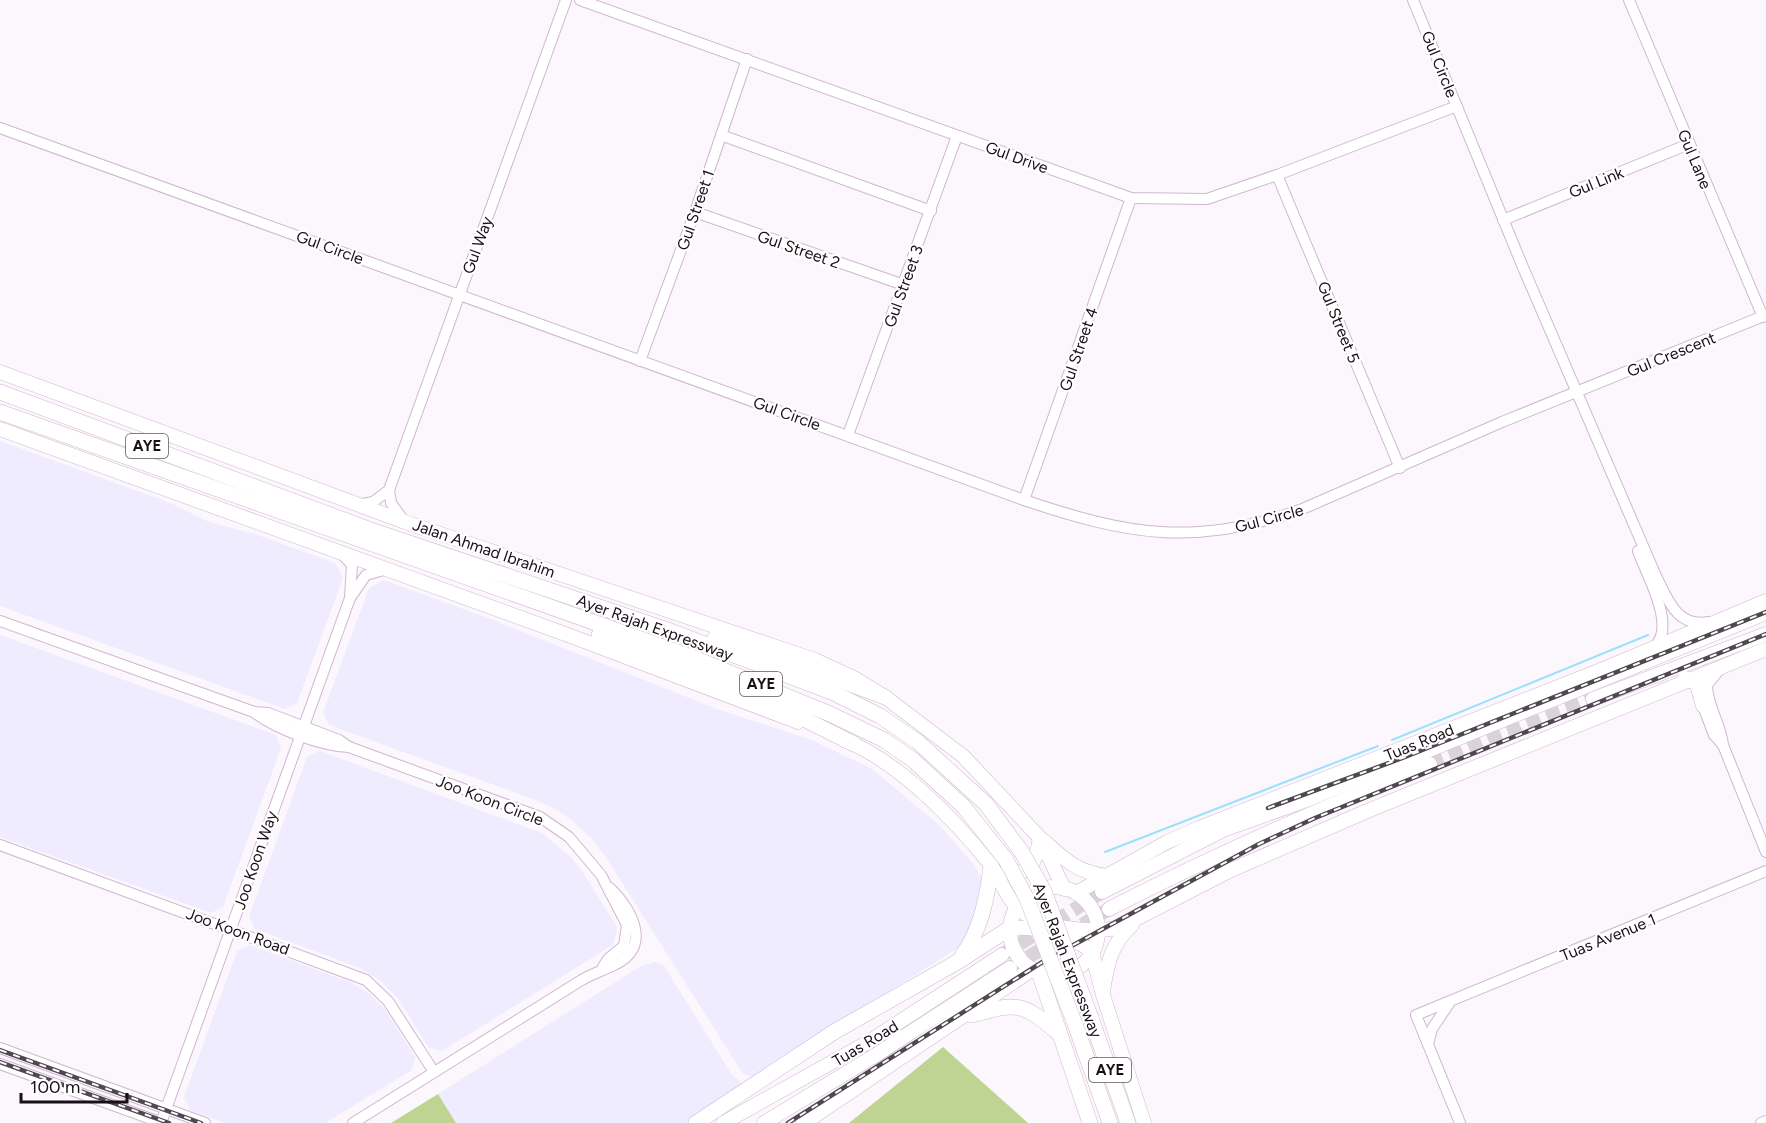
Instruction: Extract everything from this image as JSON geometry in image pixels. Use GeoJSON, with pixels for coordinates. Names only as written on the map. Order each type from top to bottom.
{"type":"FeatureCollection","features":[{"type":"Feature","properties":{"kind":"highway","name":"Ayer Rajah Expressway"},"geometry":{"type":"LineString","coordinates":[[0,392],[371,530],[665,629],[834,693],[880,716],[918,742],[986,804],[1021,851],[1044,891],[1128,1123]]}},
{"type":"Feature","properties":{"kind":"highway","name":"Ayer Rajah Expressway"},"geometry":{"type":"LineString","coordinates":[[0,412],[760,684],[884,740],[913,760],[949,793],[998,863],[1027,899],[1110,1123]]}},
{"type":"Feature","properties":{"kind":"highway"},"geometry":{"type":"LineString","coordinates":[[472,581],[795,714],[854,744]]}},
{"type":"Feature","properties":{"kind":"highway"},"geometry":{"type":"LineString","coordinates":[[665,629],[679,628],[712,637],[790,662],[885,697]]}},
{"type":"Feature","properties":{"kind":"highway"},"geometry":{"type":"LineString","coordinates":[[959,961],[974,940],[998,863]]}},
{"type":"Feature","properties":{"kind":"highway"},"geometry":{"type":"LineString","coordinates":[[696,1123],[834,1032],[959,961],[1010,927]]}},
{"type":"Feature","properties":{"kind":"highway"},"geometry":{"type":"LineString","coordinates":[[803,1123],[1036,970],[1090,1123]]}},
{"type":"Feature","properties":{"kind":"highway"},"geometry":{"type":"LineString","coordinates":[[960,1018],[1005,1005],[1023,1008],[1040,1017],[1060,1035]]}},
{"type":"Feature","properties":{"kind":"main road","name":"Jalan Ahmad Ibrahim"},"geometry":{"type":"LineString","coordinates":[[0,372],[405,522],[815,660],[854,678],[885,697],[963,756],[1040,838],[1070,891],[1090,906],[1098,932]]}},
{"type":"Feature","properties":{"kind":"main road"},"geometry":{"type":"LineString","coordinates":[[0,429],[387,569],[854,744],[919,788],[1005,872],[1020,874],[1025,871],[1037,854],[1040,838]]}},
{"type":"Feature","properties":{"kind":"main road","name":"Tuas Road"},"geometry":{"type":"LineString","coordinates":[[1070,891],[1107,876],[1167,842],[1257,804],[1389,754],[1766,601]]}},
{"type":"Feature","properties":{"kind":"main road","name":"Tuas Road"},"geometry":{"type":"LineString","coordinates":[[1102,892],[1223,830],[1315,796],[1766,613]]}},
{"type":"Feature","properties":{"kind":"main road"},"geometry":{"type":"LineString","coordinates":[[1593,699],[1766,634]]}},
{"type":"Feature","properties":{"kind":"main road"},"geometry":{"type":"LineString","coordinates":[[998,863],[1017,907],[1042,921],[1082,931],[1098,932],[1118,928],[1231,870],[1372,809],[1766,649]]}},
{"type":"Feature","properties":{"kind":"main road"},"geometry":{"type":"LineString","coordinates":[[1635,683],[1647,685],[1676,676],[1690,679],[1697,684],[1703,706]]}},
{"type":"Feature","properties":{"kind":"main road"},"geometry":{"type":"LineString","coordinates":[[1665,689],[1690,691],[1697,695],[1703,706]]}},
{"type":"Feature","properties":{"kind":"main road","name":"Tuas Road"},"geometry":{"type":"LineString","coordinates":[[1109,909],[1181,872],[1305,815],[1430,764]]}},
{"type":"Feature","properties":{"kind":"main road"},"geometry":{"type":"LineString","coordinates":[[1040,838],[1073,867],[1088,874],[1107,876]]}},
{"type":"Feature","properties":{"kind":"main road"},"geometry":{"type":"LineString","coordinates":[[1070,891],[1040,890],[1031,894],[1017,907],[1010,927],[1015,951],[1036,970],[1049,974],[1069,972],[1078,967],[1092,952],[1098,932]]}},
{"type":"Feature","properties":{"kind":"main road"},"geometry":{"type":"LineString","coordinates":[[1102,995],[1107,965],[1116,942],[1132,925],[1155,908]]}},
{"type":"Feature","properties":{"kind":"main road"},"geometry":{"type":"LineString","coordinates":[[1010,927],[1026,927],[1081,942],[1092,952],[1102,995],[1144,1123]]}},
{"type":"Feature","properties":{"kind":"main road","name":"Tuas Road"},"geometry":{"type":"LineString","coordinates":[[723,1123],[870,1041],[1002,955]]}},
{"type":"Feature","properties":{"kind":"main road","name":"Tuas Road"},"geometry":{"type":"LineString","coordinates":[[764,1123],[879,1053],[1010,968]]}},
{"type":"Feature","properties":{"kind":"street","name":"Gul Way"},"geometry":{"type":"LineString","coordinates":[[389,490],[566,0]]}},
{"type":"Feature","properties":{"kind":"street","name":"Gul Drive"},"geometry":{"type":"LineString","coordinates":[[580,0],[747,58],[1131,198],[1207,199],[1277,175],[1457,106]]}},
{"type":"Feature","properties":{"kind":"street","name":"Gul Circle"},"geometry":{"type":"LineString","coordinates":[[1413,0],[1630,520],[1674,612],[1682,619],[1695,624],[1721,619]]}},
{"type":"Feature","properties":{"kind":"street","name":"Gul Lane"},"geometry":{"type":"LineString","coordinates":[[1629,0],[1689,144],[1765,316]]}},
{"type":"Feature","properties":{"kind":"street","name":"Gul Street 1"},"geometry":{"type":"LineString","coordinates":[[640,361],[695,212],[747,58]]}},
{"type":"Feature","properties":{"kind":"street","name":"Gul Circle"},"geometry":{"type":"LineString","coordinates":[[0,128],[1024,500],[1092,523],[1126,530],[1185,534],[1277,519],[1400,468],[1502,422],[1577,393]]}},
{"type":"Feature","properties":{"kind":"street"},"geometry":{"type":"LineString","coordinates":[[721,135],[931,211]]}},
{"type":"Feature","properties":{"kind":"street","name":"Gul Street 3"},"geometry":{"type":"LineString","coordinates":[[848,435],[957,136]]}},
{"type":"Feature","properties":{"kind":"street","name":"Gul Link"},"geometry":{"type":"LineString","coordinates":[[1503,219],[1689,144]]}},
{"type":"Feature","properties":{"kind":"street","name":"Gul Street 5"},"geometry":{"type":"LineString","coordinates":[[1277,175],[1400,468]]}},
{"type":"Feature","properties":{"kind":"street","name":"Gul Street 4"},"geometry":{"type":"LineString","coordinates":[[1024,500],[1131,198]]}},
{"type":"Feature","properties":{"kind":"street","name":"Gul Street 2"},"geometry":{"type":"LineString","coordinates":[[695,212],[904,285]]}},
{"type":"Feature","properties":{"kind":"street","name":"Gul Crescent"},"geometry":{"type":"LineString","coordinates":[[1577,393],[1765,316]]}},
{"type":"Feature","properties":{"kind":"street"},"geometry":{"type":"LineString","coordinates":[[358,505],[373,502],[389,490],[391,503],[405,522]]}},
{"type":"Feature","properties":{"kind":"street","name":"Gul Circle"},"geometry":{"type":"LineString","coordinates":[[1630,520],[1630,529],[1664,620],[1663,635],[1651,649]]}},
{"type":"Feature","properties":{"kind":"street","name":"Joo Koon Way"},"geometry":{"type":"LineString","coordinates":[[339,552],[352,565],[350,598]]}},
{"type":"Feature","properties":{"kind":"street","name":"Joo Koon Way"},"geometry":{"type":"LineString","coordinates":[[162,1123],[350,598],[366,574],[387,569]]}},
{"type":"Feature","properties":{"kind":"street","name":"Joo Koon Circle"},"geometry":{"type":"LineString","coordinates":[[0,621],[254,712],[268,713],[302,730],[339,740],[349,747],[540,817],[569,837],[584,852],[607,886],[620,898],[636,930],[634,945],[629,953],[614,965],[603,967],[353,1123]]}},
{"type":"Feature","properties":{"kind":"street"},"geometry":{"type":"LineString","coordinates":[[1725,665],[1712,677],[1707,691],[1722,730],[1723,745],[1766,852]]}},
{"type":"Feature","properties":{"kind":"street"},"geometry":{"type":"LineString","coordinates":[[1703,706],[1714,735],[1723,745]]}},
{"type":"Feature","properties":{"kind":"street","name":"Joo Koon Road"},"geometry":{"type":"LineString","coordinates":[[0,845],[231,928],[366,980],[388,1001],[434,1072]]}},
{"type":"Feature","properties":{"kind":"street","name":"Tuas Avenue 1"},"geometry":{"type":"LineString","coordinates":[[1460,1123],[1416,1015],[1766,871]]}},
{"type":"Feature","properties":{"kind":"street"},"geometry":{"type":"LineString","coordinates":[[1428,1044],[1432,1029],[1450,1002]]}},
{"type":"Feature","properties":{"kind":"street"},"geometry":{"type":"LineString","coordinates":[[0,1048],[205,1123]]}},
{"type":"Feature","properties":{"kind":"street"},"geometry":{"type":"LineString","coordinates":[[0,1064],[162,1123]]}},
{"type":"Feature","properties":{"kind":"street","name":"Joo Koon Circle"},"geometry":{"type":"LineString","coordinates":[[342,1123],[363,1116]]}},
{"type":"Feature","properties":{"kind":"street"},"geometry":{"type":"LineString","coordinates":[[1761,1123],[1766,1121]]}},
{"type":"Feature","properties":{"kind":"shaded area"},"geometry":{"type":"Polygon","coordinates":[[[0,441],[173,504],[209,522],[255,534],[335,563],[343,578],[297,703],[285,709],[0,606],[0,441]]]}},
{"type":"Feature","properties":{"kind":"shaded area"},"geometry":{"type":"Polygon","coordinates":[[[384,580],[488,618],[717,709],[814,741],[872,769],[938,824],[972,862],[985,884],[968,942],[752,1076],[743,1074],[607,859],[593,840],[575,823],[556,809],[533,799],[329,725],[323,713],[369,588],[384,580]]]}},
{"type":"Feature","properties":{"kind":"shaded area"},"geometry":{"type":"Polygon","coordinates":[[[0,635],[276,735],[281,748],[223,907],[211,913],[0,837],[0,635]]]}},
{"type":"Feature","properties":{"kind":"shaded area"},"geometry":{"type":"Polygon","coordinates":[[[320,751],[542,833],[572,858],[584,874],[617,927],[613,945],[442,1051],[429,1048],[399,1000],[381,981],[360,968],[255,929],[249,917],[307,757],[320,751]]]}},
{"type":"Feature","properties":{"kind":"shaded area"},"geometry":{"type":"Polygon","coordinates":[[[249,945],[350,982],[370,994],[385,1009],[415,1057],[412,1070],[325,1123],[225,1123],[190,1110],[184,1097],[237,951],[249,945]]]}},
{"type":"Feature","properties":{"kind":"shaded area"},"geometry":{"type":"Polygon","coordinates":[[[655,962],[664,966],[732,1075],[743,1084],[691,1123],[456,1123],[438,1094],[641,966],[655,962]]]}},
{"type":"Feature","properties":{"kind":"green space"},"geometry":{"type":"Polygon","coordinates":[[[943,1047],[1028,1123],[849,1123],[943,1047]]]}},
{"type":"Feature","properties":{"kind":"green space"},"geometry":{"type":"Polygon","coordinates":[[[438,1094],[456,1123],[391,1123],[438,1094]]]}},
{"type":"Feature","properties":{"kind":"waterway"},"geometry":{"type":"LineString","coordinates":[[1392,740],[1648,635]]}},
{"type":"Feature","properties":{"kind":"waterway"},"geometry":{"type":"LineString","coordinates":[[1105,852],[1378,746]]}},
{"type":"Feature","properties":{"kind":"tunnel"},"geometry":{"type":"LineString","coordinates":[[1430,764],[1593,699]]}},
{"type":"Feature","properties":{"kind":"tunnel"},"geometry":{"type":"LineString","coordinates":[[1002,955],[1102,892]]}},
{"type":"Feature","properties":{"kind":"tunnel"},"geometry":{"type":"LineString","coordinates":[[1010,968],[1109,909]]}},
{"type":"Feature","properties":{"kind":"railway"},"geometry":{"type":"LineString","coordinates":[[1268,808],[1405,757],[1766,612]]}},
{"type":"Feature","properties":{"kind":"railway"},"geometry":{"type":"LineString","coordinates":[[788,1123],[1044,961],[1259,844],[1315,818],[1766,634]]}},
{"type":"Feature","properties":{"kind":"railway"},"geometry":{"type":"LineString","coordinates":[[0,1050],[201,1123]]}},
{"type":"Feature","properties":{"kind":"railway"},"geometry":{"type":"LineString","coordinates":[[0,1062],[169,1123]]}}]}
